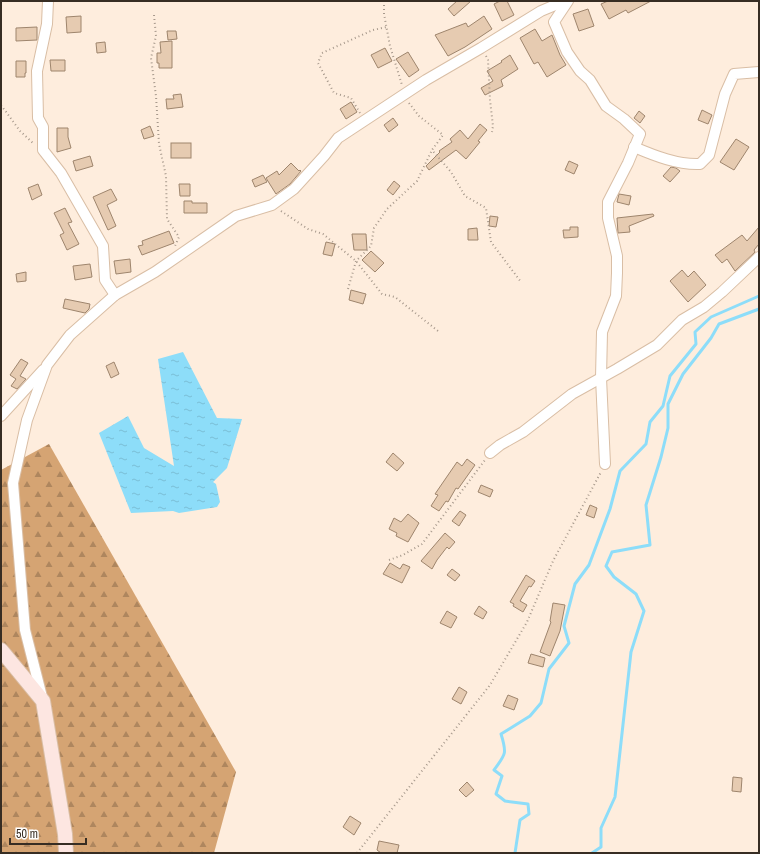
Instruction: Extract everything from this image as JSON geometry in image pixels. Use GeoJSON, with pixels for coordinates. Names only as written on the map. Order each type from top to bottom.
{"type":"FeatureCollection","features":[{"type":"Feature","properties":{"kind":"street"},"geometry":{"type":"LineString","coordinates":[[48,1],[46,24],[38,71],[38,118],[43,127],[43,150],[61,173],[103,246],[105,280],[115,295]]}},
{"type":"Feature","properties":{"kind":"street"},"geometry":{"type":"LineString","coordinates":[[1,416],[47,365],[70,335],[115,295],[154,272],[236,216],[272,205],[294,190],[338,138],[402,95],[541,11],[564,1]]}},
{"type":"Feature","properties":{"kind":"street"},"geometry":{"type":"LineString","coordinates":[[568,1],[554,22],[567,52],[580,71],[590,80],[606,106],[624,119],[640,134],[628,163],[608,202],[608,218],[617,256],[617,273],[616,296],[602,332],[605,464]]}},
{"type":"Feature","properties":{"kind":"street"},"geometry":{"type":"LineString","coordinates":[[634,147],[650,154],[686,164],[700,164],[709,155],[725,94],[734,74],[759,72]]}},
{"type":"Feature","properties":{"kind":"street"},"geometry":{"type":"LineString","coordinates":[[490,453],[500,445],[523,432],[572,394],[602,378],[657,344],[682,320],[704,307],[722,292],[759,257]]}},
{"type":"Feature","properties":{"kind":"street"},"geometry":{"type":"LineString","coordinates":[[47,365],[27,420],[13,483],[25,630],[43,701],[65,834],[66,853]]}},
{"type":"Feature","properties":{"kind":"street"},"geometry":{"type":"LineString","coordinates":[[1,650],[43,701]]}},
{"type":"Feature","properties":{"kind":"path"},"geometry":{"type":"LineString","coordinates":[[348,289],[356,261],[370,246],[374,228],[387,209],[417,181],[432,150],[443,136],[420,116],[402,95],[402,87],[390,46],[384,14],[384,1]]}},
{"type":"Feature","properties":{"kind":"path"},"geometry":{"type":"LineString","coordinates":[[154,15],[156,36],[151,58],[156,96],[159,144],[166,176],[167,219],[179,237],[169,262]]}},
{"type":"Feature","properties":{"kind":"path"},"geometry":{"type":"LineString","coordinates":[[364,121],[351,98],[334,93],[318,63],[322,53],[373,30],[387,26]]}},
{"type":"Feature","properties":{"kind":"path"},"geometry":{"type":"LineString","coordinates":[[481,48],[488,60],[490,100],[494,126],[492,132]]}},
{"type":"Feature","properties":{"kind":"path"},"geometry":{"type":"LineString","coordinates":[[1,105],[20,131],[43,150]]}},
{"type":"Feature","properties":{"kind":"path"},"geometry":{"type":"LineString","coordinates":[[432,150],[451,172],[465,196],[486,208],[491,242],[522,282]]}},
{"type":"Feature","properties":{"kind":"path"},"geometry":{"type":"LineString","coordinates":[[272,205],[308,229],[323,234],[356,261],[382,294],[395,297],[438,331]]}},
{"type":"Feature","properties":{"kind":"path"},"geometry":{"type":"LineString","coordinates":[[389,560],[403,555],[422,544],[490,453]]}},
{"type":"Feature","properties":{"kind":"path"},"geometry":{"type":"LineString","coordinates":[[356,853],[490,685],[527,622],[553,562],[605,464]]}},
{"type":"Feature","properties":{"kind":"green space"},"geometry":{"type":"Polygon","coordinates":[[[49,444],[236,772],[214,853],[1,853],[1,470],[49,444]]]}},
{"type":"Feature","properties":{"kind":"water"},"geometry":{"type":"Polygon","coordinates":[[[183,352],[217,418],[242,419],[227,468],[213,482],[216,484],[220,502],[217,507],[179,513],[173,511],[131,513],[99,433],[128,416],[144,448],[174,466],[158,359],[183,352]]]}},
{"type":"Feature","properties":{"kind":"building"},"geometry":{"type":"Polygon","coordinates":[[[457,1],[471,1],[454,16],[448,9],[457,1]]]}},
{"type":"Feature","properties":{"kind":"building"},"geometry":{"type":"Polygon","coordinates":[[[500,1],[507,1],[514,15],[502,21],[494,4],[500,1]]]}},
{"type":"Feature","properties":{"kind":"building"},"geometry":{"type":"Polygon","coordinates":[[[608,1],[651,1],[628,13],[626,10],[609,19],[601,4],[608,1]]]}},
{"type":"Feature","properties":{"kind":"building"},"geometry":{"type":"Polygon","coordinates":[[[588,9],[594,26],[579,31],[573,14],[588,9]]]}},
{"type":"Feature","properties":{"kind":"building"},"geometry":{"type":"Polygon","coordinates":[[[81,16],[81,32],[67,33],[66,17],[81,16]]]}},
{"type":"Feature","properties":{"kind":"building"},"geometry":{"type":"Polygon","coordinates":[[[484,16],[492,29],[465,47],[448,56],[435,35],[466,23],[468,27],[484,16]]]}},
{"type":"Feature","properties":{"kind":"building"},"geometry":{"type":"Polygon","coordinates":[[[37,27],[37,40],[16,41],[16,28],[37,27]]]}},
{"type":"Feature","properties":{"kind":"building"},"geometry":{"type":"Polygon","coordinates":[[[535,29],[542,41],[552,35],[560,55],[566,65],[547,77],[538,62],[534,64],[520,38],[535,29]]]}},
{"type":"Feature","properties":{"kind":"building"},"geometry":{"type":"Polygon","coordinates":[[[167,31],[176,31],[177,39],[168,40],[167,31]]]}},
{"type":"Feature","properties":{"kind":"building"},"geometry":{"type":"Polygon","coordinates":[[[172,41],[172,68],[159,68],[159,63],[157,63],[157,53],[161,53],[160,42],[172,41]]]}},
{"type":"Feature","properties":{"kind":"building"},"geometry":{"type":"Polygon","coordinates":[[[105,42],[106,52],[97,53],[96,43],[105,42]]]}},
{"type":"Feature","properties":{"kind":"building"},"geometry":{"type":"Polygon","coordinates":[[[385,48],[392,61],[378,68],[371,55],[385,48]]]}},
{"type":"Feature","properties":{"kind":"building"},"geometry":{"type":"Polygon","coordinates":[[[408,52],[419,70],[409,77],[396,59],[408,52]]]}},
{"type":"Feature","properties":{"kind":"building"},"geometry":{"type":"Polygon","coordinates":[[[510,55],[518,69],[501,80],[503,86],[485,95],[481,88],[493,81],[487,71],[510,55]]]}},
{"type":"Feature","properties":{"kind":"building"},"geometry":{"type":"Polygon","coordinates":[[[50,60],[65,60],[65,71],[51,71],[50,60]]]}},
{"type":"Feature","properties":{"kind":"building"},"geometry":{"type":"Polygon","coordinates":[[[16,61],[26,61],[25,77],[16,77],[16,61]]]}},
{"type":"Feature","properties":{"kind":"building"},"geometry":{"type":"Polygon","coordinates":[[[181,94],[183,107],[167,109],[166,99],[174,99],[173,95],[181,94]]]}},
{"type":"Feature","properties":{"kind":"building"},"geometry":{"type":"Polygon","coordinates":[[[351,102],[357,112],[346,119],[340,109],[351,102]]]}},
{"type":"Feature","properties":{"kind":"building"},"geometry":{"type":"Polygon","coordinates":[[[702,110],[712,115],[708,124],[698,120],[702,110]]]}},
{"type":"Feature","properties":{"kind":"building"},"geometry":{"type":"Polygon","coordinates":[[[639,111],[645,116],[640,123],[634,118],[639,111]]]}},
{"type":"Feature","properties":{"kind":"building"},"geometry":{"type":"Polygon","coordinates":[[[393,118],[398,125],[389,132],[384,125],[393,118]]]}},
{"type":"Feature","properties":{"kind":"building"},"geometry":{"type":"Polygon","coordinates":[[[480,124],[487,130],[478,141],[480,142],[466,159],[456,150],[429,170],[426,166],[440,152],[439,151],[452,142],[450,139],[460,130],[468,139],[480,124]]]}},
{"type":"Feature","properties":{"kind":"building"},"geometry":{"type":"Polygon","coordinates":[[[150,126],[154,136],[144,139],[141,130],[150,126]]]}},
{"type":"Feature","properties":{"kind":"building"},"geometry":{"type":"Polygon","coordinates":[[[57,128],[68,128],[68,137],[71,148],[57,152],[57,128]]]}},
{"type":"Feature","properties":{"kind":"building"},"geometry":{"type":"Polygon","coordinates":[[[736,139],[749,147],[734,170],[720,162],[736,139]]]}},
{"type":"Feature","properties":{"kind":"building"},"geometry":{"type":"Polygon","coordinates":[[[171,143],[191,143],[191,158],[171,158],[171,143]]]}},
{"type":"Feature","properties":{"kind":"building"},"geometry":{"type":"Polygon","coordinates":[[[90,156],[93,166],[76,171],[73,161],[90,156]]]}},
{"type":"Feature","properties":{"kind":"building"},"geometry":{"type":"Polygon","coordinates":[[[569,161],[578,165],[574,174],[565,170],[569,161]]]}},
{"type":"Feature","properties":{"kind":"building"},"geometry":{"type":"Polygon","coordinates":[[[291,163],[299,171],[301,171],[290,184],[276,194],[266,178],[277,171],[279,175],[291,163]]]}},
{"type":"Feature","properties":{"kind":"building"},"geometry":{"type":"Polygon","coordinates":[[[671,167],[680,171],[670,182],[663,176],[671,167]]]}},
{"type":"Feature","properties":{"kind":"building"},"geometry":{"type":"Polygon","coordinates":[[[263,175],[267,182],[255,187],[252,180],[263,175]]]}},
{"type":"Feature","properties":{"kind":"building"},"geometry":{"type":"Polygon","coordinates":[[[394,181],[400,186],[393,195],[387,190],[394,181]]]}},
{"type":"Feature","properties":{"kind":"building"},"geometry":{"type":"Polygon","coordinates":[[[38,184],[42,195],[32,200],[28,188],[38,184]]]}},
{"type":"Feature","properties":{"kind":"building"},"geometry":{"type":"Polygon","coordinates":[[[179,184],[190,184],[190,196],[180,196],[179,184]]]}},
{"type":"Feature","properties":{"kind":"building"},"geometry":{"type":"Polygon","coordinates":[[[111,189],[117,200],[107,205],[116,226],[108,230],[93,197],[111,189]]]}},
{"type":"Feature","properties":{"kind":"building"},"geometry":{"type":"Polygon","coordinates":[[[619,194],[631,196],[629,205],[617,202],[619,194]]]}},
{"type":"Feature","properties":{"kind":"building"},"geometry":{"type":"Polygon","coordinates":[[[184,201],[192,201],[192,203],[207,203],[207,213],[184,213],[184,201]]]}},
{"type":"Feature","properties":{"kind":"building"},"geometry":{"type":"Polygon","coordinates":[[[65,208],[72,222],[68,223],[79,244],[67,250],[60,235],[64,233],[54,213],[65,208]]]}},
{"type":"Feature","properties":{"kind":"building"},"geometry":{"type":"Polygon","coordinates":[[[653,214],[654,216],[629,226],[630,232],[618,233],[617,218],[653,214]]]}},
{"type":"Feature","properties":{"kind":"building"},"geometry":{"type":"Polygon","coordinates":[[[490,216],[498,217],[496,227],[489,226],[490,216]]]}},
{"type":"Feature","properties":{"kind":"building"},"geometry":{"type":"Polygon","coordinates":[[[570,227],[578,227],[578,237],[564,238],[563,230],[570,230],[570,227]]]}},
{"type":"Feature","properties":{"kind":"building"},"geometry":{"type":"Polygon","coordinates":[[[759,227],[759,244],[754,250],[755,252],[735,271],[727,259],[722,263],[715,255],[742,235],[747,241],[759,227]]]}},
{"type":"Feature","properties":{"kind":"building"},"geometry":{"type":"Polygon","coordinates":[[[477,228],[478,240],[468,240],[468,229],[477,228]]]}},
{"type":"Feature","properties":{"kind":"building"},"geometry":{"type":"Polygon","coordinates":[[[169,231],[174,243],[142,255],[138,246],[143,245],[142,241],[169,231]]]}},
{"type":"Feature","properties":{"kind":"building"},"geometry":{"type":"Polygon","coordinates":[[[352,234],[366,234],[367,250],[354,250],[352,234]]]}},
{"type":"Feature","properties":{"kind":"building"},"geometry":{"type":"Polygon","coordinates":[[[326,242],[335,244],[332,256],[323,254],[326,242]]]}},
{"type":"Feature","properties":{"kind":"building"},"geometry":{"type":"Polygon","coordinates":[[[371,251],[384,263],[375,272],[362,260],[371,251]]]}},
{"type":"Feature","properties":{"kind":"building"},"geometry":{"type":"Polygon","coordinates":[[[130,259],[131,272],[116,274],[114,261],[130,259]]]}},
{"type":"Feature","properties":{"kind":"building"},"geometry":{"type":"Polygon","coordinates":[[[90,264],[92,277],[75,280],[73,266],[90,264]]]}},
{"type":"Feature","properties":{"kind":"building"},"geometry":{"type":"Polygon","coordinates":[[[682,270],[688,277],[694,271],[706,285],[688,302],[670,281],[682,270]]]}},
{"type":"Feature","properties":{"kind":"building"},"geometry":{"type":"Polygon","coordinates":[[[26,272],[26,281],[17,282],[16,274],[26,272]]]}},
{"type":"Feature","properties":{"kind":"building"},"geometry":{"type":"Polygon","coordinates":[[[351,290],[366,294],[363,304],[349,300],[351,290]]]}},
{"type":"Feature","properties":{"kind":"building"},"geometry":{"type":"Polygon","coordinates":[[[65,299],[90,304],[89,309],[85,313],[63,308],[65,299]]]}},
{"type":"Feature","properties":{"kind":"building"},"geometry":{"type":"Polygon","coordinates":[[[21,359],[28,363],[20,376],[26,379],[17,389],[11,386],[16,379],[10,375],[21,359]]]}},
{"type":"Feature","properties":{"kind":"building"},"geometry":{"type":"Polygon","coordinates":[[[114,362],[119,374],[111,378],[106,366],[114,362]]]}},
{"type":"Feature","properties":{"kind":"building"},"geometry":{"type":"Polygon","coordinates":[[[393,453],[404,463],[397,471],[386,462],[393,453]]]}},
{"type":"Feature","properties":{"kind":"building"},"geometry":{"type":"Polygon","coordinates":[[[467,459],[475,465],[458,489],[456,488],[448,502],[446,501],[439,511],[431,506],[438,495],[435,494],[457,462],[462,466],[467,459]]]}},
{"type":"Feature","properties":{"kind":"building"},"geometry":{"type":"Polygon","coordinates":[[[481,485],[493,490],[490,497],[478,492],[481,485]]]}},
{"type":"Feature","properties":{"kind":"building"},"geometry":{"type":"Polygon","coordinates":[[[590,505],[597,508],[594,518],[586,515],[590,505]]]}},
{"type":"Feature","properties":{"kind":"building"},"geometry":{"type":"Polygon","coordinates":[[[460,511],[466,515],[459,526],[452,521],[460,511]]]}},
{"type":"Feature","properties":{"kind":"building"},"geometry":{"type":"Polygon","coordinates":[[[408,514],[419,523],[408,542],[396,536],[397,533],[389,529],[394,518],[401,522],[408,514]]]}},
{"type":"Feature","properties":{"kind":"building"},"geometry":{"type":"Polygon","coordinates":[[[445,533],[455,542],[449,549],[447,547],[432,569],[421,561],[445,533]]]}},
{"type":"Feature","properties":{"kind":"building"},"geometry":{"type":"Polygon","coordinates":[[[390,563],[400,569],[403,564],[410,567],[402,583],[383,574],[390,563]]]}},
{"type":"Feature","properties":{"kind":"building"},"geometry":{"type":"Polygon","coordinates":[[[452,569],[460,575],[455,581],[447,575],[452,569]]]}},
{"type":"Feature","properties":{"kind":"building"},"geometry":{"type":"Polygon","coordinates":[[[526,575],[535,581],[531,587],[529,586],[520,601],[527,605],[523,612],[513,606],[514,604],[510,602],[526,575]]]}},
{"type":"Feature","properties":{"kind":"building"},"geometry":{"type":"Polygon","coordinates":[[[553,603],[565,605],[560,631],[550,656],[540,652],[551,622],[553,603]]]}},
{"type":"Feature","properties":{"kind":"building"},"geometry":{"type":"Polygon","coordinates":[[[479,606],[487,612],[483,619],[474,614],[479,606]]]}},
{"type":"Feature","properties":{"kind":"building"},"geometry":{"type":"Polygon","coordinates":[[[447,611],[457,617],[451,628],[440,623],[447,611]]]}},
{"type":"Feature","properties":{"kind":"building"},"geometry":{"type":"Polygon","coordinates":[[[531,654],[545,658],[543,667],[528,663],[531,654]]]}},
{"type":"Feature","properties":{"kind":"building"},"geometry":{"type":"Polygon","coordinates":[[[459,687],[467,692],[461,704],[452,699],[459,687]]]}},
{"type":"Feature","properties":{"kind":"building"},"geometry":{"type":"Polygon","coordinates":[[[508,695],[518,699],[514,710],[503,706],[508,695]]]}},
{"type":"Feature","properties":{"kind":"building"},"geometry":{"type":"Polygon","coordinates":[[[733,777],[742,778],[741,792],[732,791],[733,777]]]}},
{"type":"Feature","properties":{"kind":"building"},"geometry":{"type":"Polygon","coordinates":[[[467,782],[474,790],[466,797],[459,790],[467,782]]]}},
{"type":"Feature","properties":{"kind":"building"},"geometry":{"type":"Polygon","coordinates":[[[350,816],[361,823],[354,835],[343,827],[350,816]]]}},
{"type":"Feature","properties":{"kind":"building"},"geometry":{"type":"Polygon","coordinates":[[[379,841],[399,845],[397,853],[381,853],[377,850],[379,841]]]}},
{"type":"Feature","properties":{"kind":"waterway"},"geometry":{"type":"LineString","coordinates":[[515,853],[520,820],[529,814],[528,804],[505,801],[496,794],[502,776],[494,770],[503,757],[505,750],[501,734],[530,716],[541,703],[549,669],[569,643],[564,626],[575,584],[589,565],[610,509],[620,471],[646,444],[650,422],[663,406],[670,376],[696,344],[695,332],[711,317],[759,296]]}},
{"type":"Feature","properties":{"kind":"waterway"},"geometry":{"type":"LineString","coordinates":[[592,853],[601,847],[601,828],[615,797],[631,652],[644,611],[636,594],[614,577],[606,566],[612,552],[650,545],[646,505],[661,457],[668,428],[668,404],[683,374],[711,338],[719,324],[759,309]]}}]}
